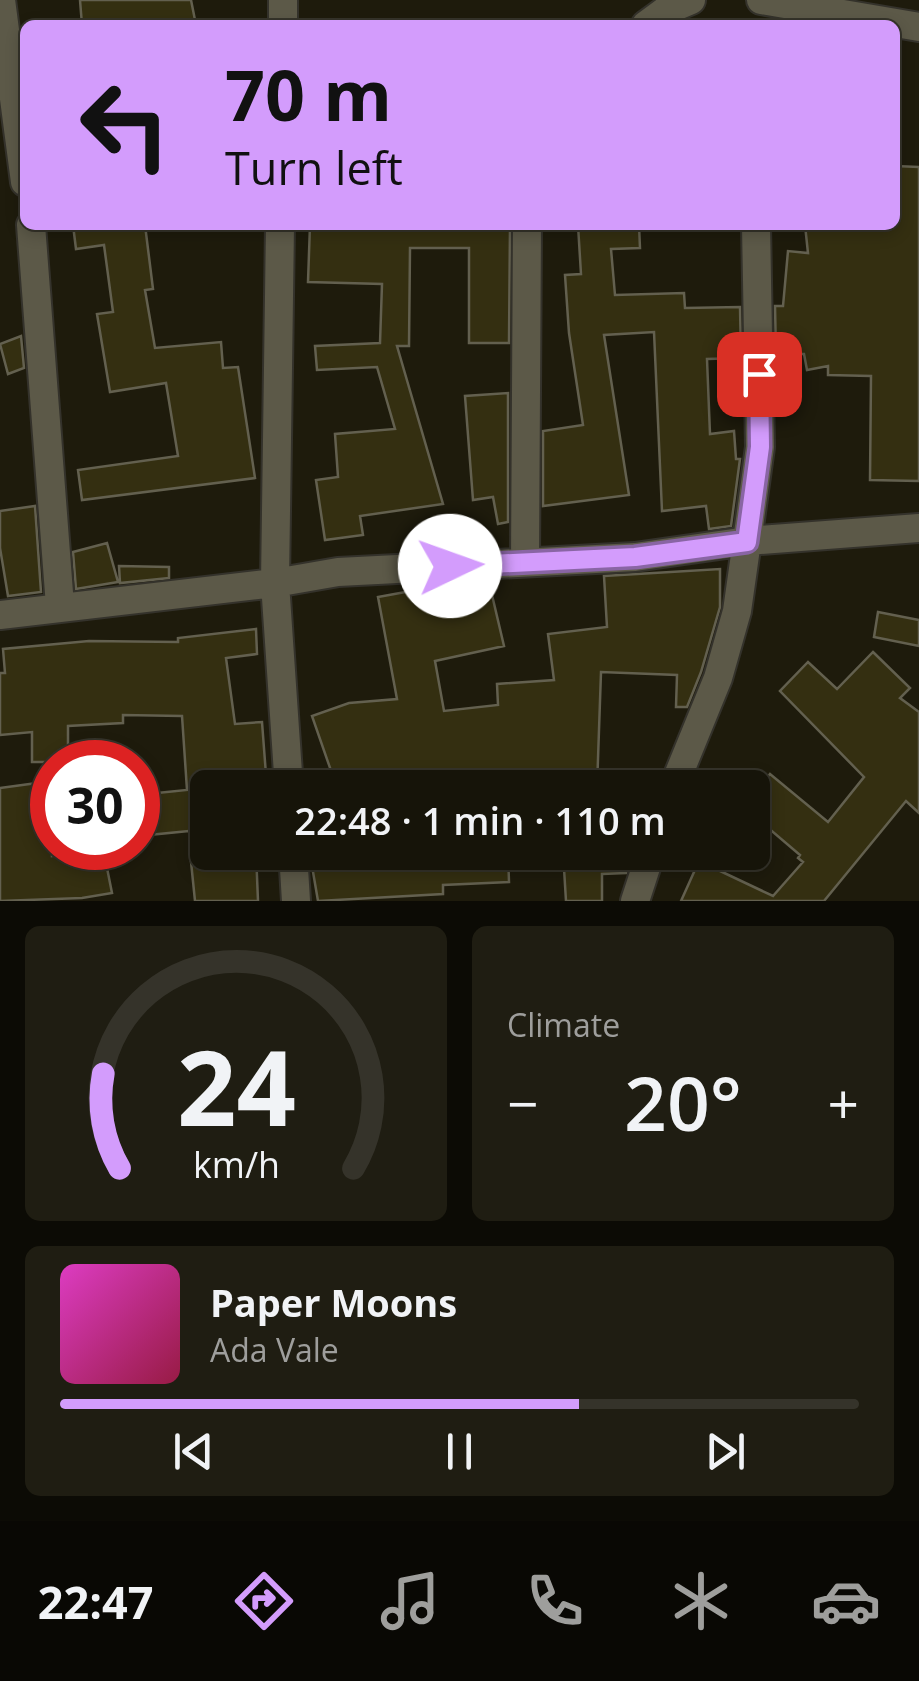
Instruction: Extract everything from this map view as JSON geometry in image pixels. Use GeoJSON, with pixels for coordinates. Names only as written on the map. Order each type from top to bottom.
{"type":"FeatureCollection","features":[{"type":"Feature","properties":{"kind":"street"},"geometry":{"type":"LineString","coordinates":[[1,0],[20,144]]}},
{"type":"Feature","properties":{"kind":"street"},"geometry":{"type":"LineString","coordinates":[[653,20],[691,0]]}},
{"type":"Feature","properties":{"kind":"street"},"geometry":{"type":"LineString","coordinates":[[760,0],[878,20]]}},
{"type":"Feature","properties":{"kind":"street"},"geometry":{"type":"LineString","coordinates":[[30,230],[60,606]]}},
{"type":"Feature","properties":{"kind":"street"},"geometry":{"type":"LineString","coordinates":[[280,230],[275,583],[288,770]]}},
{"type":"Feature","properties":{"kind":"street"},"geometry":{"type":"LineString","coordinates":[[525,562],[528,230]]}},
{"type":"Feature","properties":{"kind":"street"},"geometry":{"type":"LineString","coordinates":[[680,770],[718,678],[737,611],[747,542],[760,447],[756,230]]}},
{"type":"Feature","properties":{"kind":"street"},"geometry":{"type":"LineString","coordinates":[[0,615],[338,572],[635,557],[747,542],[919,528]]}},
{"type":"Feature","properties":{"kind":"street"},"geometry":{"type":"LineString","coordinates":[[294,870],[296,901]]}},
{"type":"Feature","properties":{"kind":"street"},"geometry":{"type":"LineString","coordinates":[[635,901],[646,870]]}},
{"type":"Feature","properties":{"kind":"building"},"geometry":{"type":"Polygon","coordinates":[[[80,0],[191,0],[195,20],[82,20],[80,0]]]}},
{"type":"Feature","properties":{"kind":"building"},"geometry":{"type":"Polygon","coordinates":[[[900,166],[919,167],[919,481],[870,480],[871,376],[828,375],[828,366],[807,370],[804,354],[776,354],[775,306],[783,306],[788,251],[808,253],[806,230],[900,230],[900,166]]]}},
{"type":"Feature","properties":{"kind":"building"},"geometry":{"type":"Polygon","coordinates":[[[74,230],[146,230],[153,289],[145,290],[155,348],[221,342],[223,368],[238,367],[255,478],[82,500],[78,470],[178,456],[166,383],[110,392],[97,314],[113,312],[104,245],[76,249],[74,230]]]}},
{"type":"Feature","properties":{"kind":"building"},"geometry":{"type":"Polygon","coordinates":[[[310,230],[510,230],[509,343],[469,343],[469,248],[410,248],[409,346],[397,346],[443,504],[360,516],[363,535],[325,540],[316,480],[338,477],[335,434],[395,429],[377,367],[317,370],[315,346],[380,343],[382,284],[308,282],[310,230]]]}},
{"type":"Feature","properties":{"kind":"building"},"geometry":{"type":"Polygon","coordinates":[[[578,230],[639,230],[640,248],[611,249],[615,295],[684,293],[685,308],[740,307],[741,358],[707,359],[710,434],[734,431],[736,459],[740,459],[731,526],[709,529],[706,506],[662,511],[654,332],[604,335],[629,495],[543,506],[543,431],[583,425],[565,275],[581,274],[578,230]]]}},
{"type":"Feature","properties":{"kind":"building"},"geometry":{"type":"Polygon","coordinates":[[[21,336],[24,368],[8,374],[0,344],[21,336]]]}},
{"type":"Feature","properties":{"kind":"building"},"geometry":{"type":"Polygon","coordinates":[[[508,393],[508,522],[498,524],[493,497],[473,500],[465,396],[508,393]]]}},
{"type":"Feature","properties":{"kind":"building"},"geometry":{"type":"Polygon","coordinates":[[[35,506],[41,592],[8,596],[0,548],[0,511],[35,506]]]}},
{"type":"Feature","properties":{"kind":"building"},"geometry":{"type":"Polygon","coordinates":[[[107,543],[118,582],[76,589],[73,552],[107,543]]]}},
{"type":"Feature","properties":{"kind":"building"},"geometry":{"type":"Polygon","coordinates":[[[119,566],[169,567],[169,578],[120,583],[119,566]]]}},
{"type":"Feature","properties":{"kind":"building"},"geometry":{"type":"Polygon","coordinates":[[[720,569],[720,607],[687,707],[676,707],[677,675],[601,672],[598,770],[331,770],[312,716],[349,703],[397,699],[378,597],[422,589],[425,610],[492,595],[504,646],[435,661],[444,711],[498,705],[497,684],[554,680],[548,634],[607,627],[604,576],[720,569]]]}},
{"type":"Feature","properties":{"kind":"building"},"geometry":{"type":"Polygon","coordinates":[[[878,612],[919,620],[919,646],[874,637],[878,612]]]}},
{"type":"Feature","properties":{"kind":"building"},"geometry":{"type":"Polygon","coordinates":[[[256,629],[257,654],[226,658],[235,724],[262,722],[266,770],[190,770],[190,831],[160,834],[160,793],[187,790],[182,716],[123,715],[123,723],[68,726],[68,740],[32,740],[32,732],[0,735],[3,649],[89,641],[178,642],[178,638],[256,629]]]}},
{"type":"Feature","properties":{"kind":"building"},"geometry":{"type":"Polygon","coordinates":[[[873,652],[910,688],[900,698],[919,712],[919,813],[906,801],[824,901],[681,901],[695,870],[718,870],[773,896],[803,862],[770,829],[770,774],[828,822],[864,777],[780,691],[808,662],[837,689],[873,652]]]}},
{"type":"Feature","properties":{"kind":"building"},"geometry":{"type":"Polygon","coordinates":[[[30,784],[30,870],[107,870],[112,893],[0,901],[0,788],[30,784]]]}},
{"type":"Feature","properties":{"kind":"building"},"geometry":{"type":"Polygon","coordinates":[[[192,870],[257,870],[258,901],[195,901],[192,870]]]}},
{"type":"Feature","properties":{"kind":"building"},"geometry":{"type":"Polygon","coordinates":[[[313,870],[509,870],[509,882],[443,885],[443,894],[318,901],[313,870]]]}},
{"type":"Feature","properties":{"kind":"building"},"geometry":{"type":"Polygon","coordinates":[[[564,870],[627,870],[602,874],[602,901],[566,901],[564,870]]]}},
{"type":"Feature","properties":{"kind":"route"},"geometry":{"type":"LineString","coordinates":[[450,566],[635,557],[747,542],[760,447],[759,374]]}}]}
